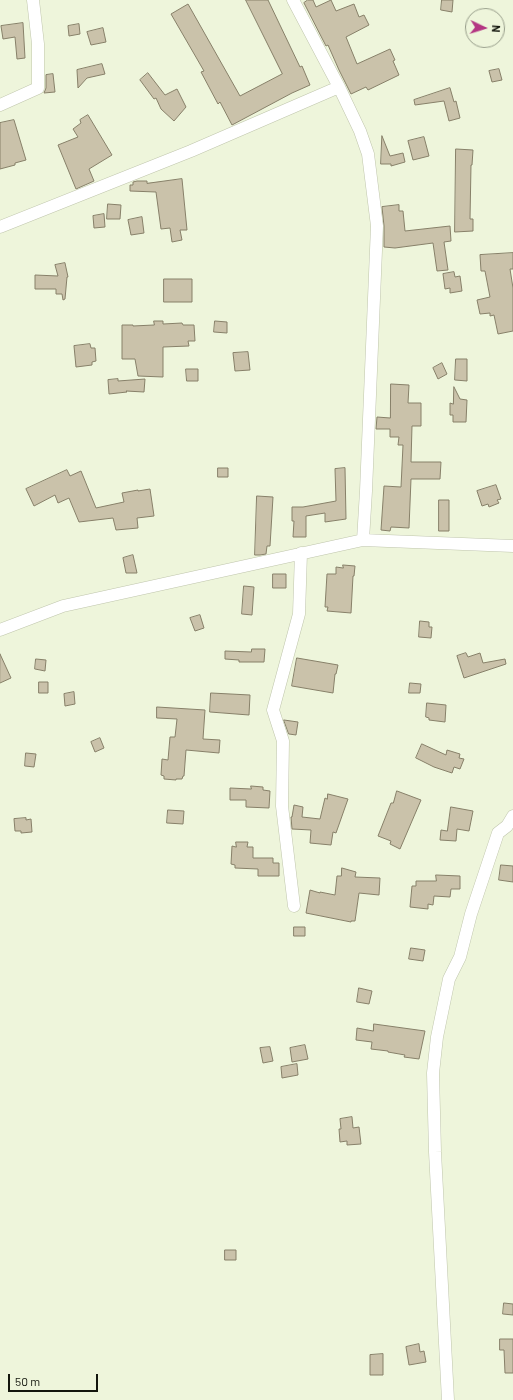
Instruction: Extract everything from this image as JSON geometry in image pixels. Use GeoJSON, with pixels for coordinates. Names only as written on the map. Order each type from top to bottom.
{"type":"FeatureCollection","features":[{"type":"Feature","properties":{"kind":"street"},"geometry":{"type":"LineString","coordinates":[[0,105],[38,88],[38,44],[33,0]]}},
{"type":"Feature","properties":{"kind":"street"},"geometry":{"type":"LineString","coordinates":[[293,0],[340,87],[360,131],[368,154],[377,226],[366,491],[362,540]]}},
{"type":"Feature","properties":{"kind":"street"},"geometry":{"type":"LineString","coordinates":[[0,227],[191,151],[340,87]]}},
{"type":"Feature","properties":{"kind":"street"},"geometry":{"type":"LineString","coordinates":[[0,630],[63,606],[362,540],[513,546]]}},
{"type":"Feature","properties":{"kind":"street"},"geometry":{"type":"LineString","coordinates":[[294,906],[282,806],[283,741],[273,710],[299,614],[301,553]]}},
{"type":"Feature","properties":{"kind":"street"},"geometry":{"type":"LineString","coordinates":[[448,1400],[434,1152],[433,1073],[435,1052],[449,979],[460,957],[471,914],[498,833],[507,826],[513,816]]}},
{"type":"Feature","properties":{"kind":"building"},"geometry":{"type":"Polygon","coordinates":[[[246,0],[268,0],[300,67],[302,66],[310,85],[232,125],[220,102],[218,104],[201,72],[204,71],[171,14],[188,4],[240,96],[282,74],[246,0]]]}},
{"type":"Feature","properties":{"kind":"building"},"geometry":{"type":"Polygon","coordinates":[[[308,0],[313,0],[316,7],[331,0],[336,11],[354,4],[359,17],[364,15],[369,25],[346,37],[357,64],[390,49],[399,75],[368,90],[366,87],[351,94],[328,45],[326,46],[304,3],[308,0]]]}},
{"type":"Feature","properties":{"kind":"building"},"geometry":{"type":"Polygon","coordinates":[[[442,0],[453,0],[452,12],[441,10],[442,0]]]}},
{"type":"Feature","properties":{"kind":"building"},"geometry":{"type":"Polygon","coordinates":[[[23,23],[25,58],[17,59],[15,37],[3,39],[1,26],[23,23]]]}},
{"type":"Feature","properties":{"kind":"building"},"geometry":{"type":"Polygon","coordinates":[[[79,24],[80,34],[69,36],[68,26],[79,24]]]}},
{"type":"Feature","properties":{"kind":"building"},"geometry":{"type":"Polygon","coordinates":[[[103,28],[106,42],[91,45],[87,32],[103,28]]]}},
{"type":"Feature","properties":{"kind":"building"},"geometry":{"type":"Polygon","coordinates":[[[102,64],[105,74],[87,78],[78,88],[77,70],[102,64]]]}},
{"type":"Feature","properties":{"kind":"building"},"geometry":{"type":"Polygon","coordinates":[[[499,69],[502,80],[492,82],[489,71],[499,69]]]}},
{"type":"Feature","properties":{"kind":"building"},"geometry":{"type":"Polygon","coordinates":[[[148,73],[165,95],[177,89],[186,107],[174,121],[161,109],[156,98],[154,99],[140,80],[148,73]]]}},
{"type":"Feature","properties":{"kind":"building"},"geometry":{"type":"Polygon","coordinates":[[[53,74],[55,92],[44,93],[46,88],[46,75],[53,74]]]}},
{"type":"Feature","properties":{"kind":"building"},"geometry":{"type":"Polygon","coordinates":[[[450,88],[454,102],[456,101],[460,118],[449,121],[444,101],[415,105],[414,100],[450,88]]]}},
{"type":"Feature","properties":{"kind":"building"},"geometry":{"type":"Polygon","coordinates":[[[88,115],[112,155],[89,169],[94,181],[76,189],[58,145],[78,137],[73,129],[81,123],[80,120],[88,115]]]}},
{"type":"Feature","properties":{"kind":"building"},"geometry":{"type":"Polygon","coordinates":[[[14,120],[26,160],[0,169],[0,123],[14,120]]]}},
{"type":"Feature","properties":{"kind":"building"},"geometry":{"type":"Polygon","coordinates":[[[382,136],[390,156],[403,153],[405,162],[391,166],[391,164],[381,164],[382,136]]]}},
{"type":"Feature","properties":{"kind":"building"},"geometry":{"type":"Polygon","coordinates":[[[424,137],[429,156],[413,160],[408,141],[424,137]]]}},
{"type":"Feature","properties":{"kind":"building"},"geometry":{"type":"Polygon","coordinates":[[[456,149],[473,150],[471,165],[470,219],[473,219],[473,231],[455,232],[456,149]]]}},
{"type":"Feature","properties":{"kind":"building"},"geometry":{"type":"Polygon","coordinates":[[[182,179],[187,230],[180,230],[182,240],[172,242],[170,228],[161,229],[156,192],[130,191],[130,185],[133,185],[133,182],[137,181],[147,181],[147,183],[182,179]]]}},
{"type":"Feature","properties":{"kind":"building"},"geometry":{"type":"Polygon","coordinates":[[[108,204],[121,205],[120,219],[107,219],[108,204]]]}},
{"type":"Feature","properties":{"kind":"building"},"geometry":{"type":"Polygon","coordinates":[[[399,205],[399,211],[403,211],[405,231],[450,226],[451,241],[444,242],[448,270],[437,271],[433,243],[395,248],[384,247],[382,207],[399,205]]]}},
{"type":"Feature","properties":{"kind":"building"},"geometry":{"type":"Polygon","coordinates":[[[104,214],[105,227],[94,228],[93,216],[104,214]]]}},
{"type":"Feature","properties":{"kind":"building"},"geometry":{"type":"Polygon","coordinates":[[[142,217],[144,233],[131,235],[128,220],[142,217]]]}},
{"type":"Feature","properties":{"kind":"building"},"geometry":{"type":"Polygon","coordinates":[[[513,253],[513,269],[510,269],[513,288],[513,331],[498,334],[494,315],[490,316],[490,313],[480,314],[477,300],[490,297],[485,271],[481,271],[480,255],[513,253]]]}},
{"type":"Feature","properties":{"kind":"building"},"geometry":{"type":"Polygon","coordinates":[[[65,263],[68,277],[65,299],[63,300],[62,294],[56,294],[56,289],[35,289],[35,275],[58,276],[55,265],[65,263]]]}},
{"type":"Feature","properties":{"kind":"building"},"geometry":{"type":"Polygon","coordinates":[[[454,272],[455,277],[460,276],[462,291],[450,293],[450,288],[445,289],[443,274],[454,272]]]}},
{"type":"Feature","properties":{"kind":"building"},"geometry":{"type":"Polygon","coordinates":[[[164,279],[192,279],[192,302],[164,302],[164,279]]]}},
{"type":"Feature","properties":{"kind":"building"},"geometry":{"type":"Polygon","coordinates":[[[154,321],[163,321],[163,324],[182,323],[183,325],[194,325],[195,341],[188,341],[189,346],[163,347],[163,377],[138,376],[135,359],[122,359],[122,325],[154,325],[154,321]]]}},
{"type":"Feature","properties":{"kind":"building"},"geometry":{"type":"Polygon","coordinates":[[[215,321],[227,322],[227,333],[214,332],[215,321]]]}},
{"type":"Feature","properties":{"kind":"building"},"geometry":{"type":"Polygon","coordinates":[[[90,344],[91,348],[95,348],[96,361],[92,362],[92,365],[76,367],[74,346],[90,344]]]}},
{"type":"Feature","properties":{"kind":"building"},"geometry":{"type":"Polygon","coordinates":[[[248,352],[250,370],[235,371],[233,353],[248,352]]]}},
{"type":"Feature","properties":{"kind":"building"},"geometry":{"type":"Polygon","coordinates":[[[456,359],[467,359],[467,381],[455,380],[456,359]]]}},
{"type":"Feature","properties":{"kind":"building"},"geometry":{"type":"Polygon","coordinates":[[[442,363],[447,374],[438,379],[433,368],[442,363]]]}},
{"type":"Feature","properties":{"kind":"building"},"geometry":{"type":"Polygon","coordinates":[[[186,369],[198,369],[198,381],[187,381],[186,369]]]}},
{"type":"Feature","properties":{"kind":"building"},"geometry":{"type":"Polygon","coordinates":[[[118,379],[118,381],[145,379],[144,392],[126,391],[127,392],[109,394],[108,380],[118,379]]]}},
{"type":"Feature","properties":{"kind":"building"},"geometry":{"type":"Polygon","coordinates":[[[391,384],[409,385],[408,403],[421,403],[421,426],[412,426],[411,462],[441,462],[440,479],[411,479],[409,528],[391,527],[390,531],[381,530],[384,486],[401,487],[403,445],[398,445],[399,437],[390,437],[390,429],[376,429],[377,417],[390,418],[391,384]]]}},
{"type":"Feature","properties":{"kind":"building"},"geometry":{"type":"Polygon","coordinates":[[[454,387],[460,399],[467,400],[466,422],[453,422],[453,415],[450,415],[450,403],[453,404],[454,387]]]}},
{"type":"Feature","properties":{"kind":"building"},"geometry":{"type":"Polygon","coordinates":[[[218,468],[228,468],[228,477],[218,477],[218,468]]]}},
{"type":"Feature","properties":{"kind":"building"},"geometry":{"type":"Polygon","coordinates":[[[345,468],[346,519],[325,522],[325,513],[306,516],[306,537],[293,537],[294,521],[292,521],[292,507],[303,507],[336,501],[335,469],[345,468]]]}},
{"type":"Feature","properties":{"kind":"building"},"geometry":{"type":"Polygon","coordinates":[[[67,470],[70,476],[81,471],[96,508],[124,502],[122,493],[150,489],[154,516],[137,518],[138,528],[116,530],[113,518],[79,522],[69,498],[58,503],[55,495],[34,506],[26,489],[67,470]]]}},
{"type":"Feature","properties":{"kind":"building"},"geometry":{"type":"Polygon","coordinates":[[[496,485],[501,499],[497,500],[499,503],[489,507],[488,504],[482,506],[477,491],[496,485]]]}},
{"type":"Feature","properties":{"kind":"building"},"geometry":{"type":"Polygon","coordinates":[[[257,496],[273,497],[270,546],[267,546],[266,554],[260,555],[255,555],[257,496]]]}},
{"type":"Feature","properties":{"kind":"building"},"geometry":{"type":"Polygon","coordinates":[[[439,500],[449,500],[449,531],[439,531],[439,500]]]}},
{"type":"Feature","properties":{"kind":"building"},"geometry":{"type":"Polygon","coordinates":[[[133,555],[137,573],[126,573],[123,558],[133,555]]]}},
{"type":"Feature","properties":{"kind":"building"},"geometry":{"type":"Polygon","coordinates":[[[343,565],[355,566],[351,613],[327,611],[328,607],[325,607],[327,574],[336,574],[336,567],[343,568],[343,565]]]}},
{"type":"Feature","properties":{"kind":"building"},"geometry":{"type":"Polygon","coordinates":[[[273,574],[286,574],[286,588],[273,588],[273,574]]]}},
{"type":"Feature","properties":{"kind":"building"},"geometry":{"type":"Polygon","coordinates":[[[244,586],[254,587],[252,615],[242,614],[244,586]]]}},
{"type":"Feature","properties":{"kind":"building"},"geometry":{"type":"Polygon","coordinates":[[[200,615],[204,628],[195,631],[190,618],[200,615]]]}},
{"type":"Feature","properties":{"kind":"building"},"geometry":{"type":"Polygon","coordinates":[[[420,621],[429,622],[429,627],[432,627],[431,638],[419,637],[420,621]]]}},
{"type":"Feature","properties":{"kind":"building"},"geometry":{"type":"Polygon","coordinates":[[[252,649],[265,649],[264,662],[239,662],[239,660],[225,659],[225,651],[251,652],[252,649]]]}},
{"type":"Feature","properties":{"kind":"building"},"geometry":{"type":"Polygon","coordinates":[[[466,653],[468,657],[480,653],[483,663],[505,659],[506,664],[464,678],[457,656],[466,653]]]}},
{"type":"Feature","properties":{"kind":"building"},"geometry":{"type":"Polygon","coordinates":[[[0,654],[11,678],[0,683],[0,654]]]}},
{"type":"Feature","properties":{"kind":"building"},"geometry":{"type":"Polygon","coordinates":[[[297,658],[338,665],[335,674],[333,693],[292,686],[297,658]]]}},
{"type":"Feature","properties":{"kind":"building"},"geometry":{"type":"Polygon","coordinates":[[[36,659],[46,660],[45,671],[35,669],[36,659]]]}},
{"type":"Feature","properties":{"kind":"building"},"geometry":{"type":"Polygon","coordinates":[[[39,682],[48,682],[48,693],[39,693],[39,682]]]}},
{"type":"Feature","properties":{"kind":"building"},"geometry":{"type":"Polygon","coordinates":[[[410,683],[421,684],[420,693],[409,693],[410,683]]]}},
{"type":"Feature","properties":{"kind":"building"},"geometry":{"type":"Polygon","coordinates":[[[74,692],[75,704],[65,706],[64,694],[74,692]]]}},
{"type":"Feature","properties":{"kind":"building"},"geometry":{"type":"Polygon","coordinates":[[[211,693],[250,695],[249,715],[210,712],[211,693]]]}},
{"type":"Feature","properties":{"kind":"building"},"geometry":{"type":"Polygon","coordinates":[[[427,703],[446,705],[445,722],[429,720],[429,718],[426,717],[427,703]]]}},
{"type":"Feature","properties":{"kind":"building"},"geometry":{"type":"Polygon","coordinates":[[[157,707],[205,710],[203,739],[220,740],[219,753],[186,750],[184,776],[182,779],[164,779],[164,776],[161,775],[162,759],[168,760],[170,737],[175,737],[177,719],[157,718],[157,707]]]}},
{"type":"Feature","properties":{"kind":"building"},"geometry":{"type":"Polygon","coordinates":[[[284,720],[298,722],[296,735],[289,734],[284,720]]]}},
{"type":"Feature","properties":{"kind":"building"},"geometry":{"type":"Polygon","coordinates":[[[100,738],[104,748],[95,752],[91,742],[100,738]]]}},
{"type":"Feature","properties":{"kind":"building"},"geometry":{"type":"Polygon","coordinates":[[[422,744],[446,755],[447,750],[460,754],[459,758],[464,759],[460,769],[454,767],[452,773],[434,767],[416,758],[422,744]]]}},
{"type":"Feature","properties":{"kind":"building"},"geometry":{"type":"Polygon","coordinates":[[[26,753],[36,754],[34,767],[25,766],[26,753]]]}},
{"type":"Feature","properties":{"kind":"building"},"geometry":{"type":"Polygon","coordinates":[[[251,786],[263,787],[263,790],[270,791],[269,808],[246,807],[246,800],[230,800],[230,788],[251,789],[251,786]]]}},
{"type":"Feature","properties":{"kind":"building"},"geometry":{"type":"Polygon","coordinates":[[[397,791],[421,800],[400,849],[390,844],[391,841],[378,836],[397,791]]]}},
{"type":"Feature","properties":{"kind":"building"},"geometry":{"type":"Polygon","coordinates":[[[328,794],[348,799],[336,833],[333,832],[331,845],[310,843],[311,830],[292,829],[291,817],[294,805],[303,807],[302,817],[320,819],[325,798],[327,799],[328,794]]]}},
{"type":"Feature","properties":{"kind":"building"},"geometry":{"type":"Polygon","coordinates":[[[451,807],[473,811],[469,831],[457,829],[456,841],[440,840],[441,830],[447,831],[451,807]]]}},
{"type":"Feature","properties":{"kind":"building"},"geometry":{"type":"Polygon","coordinates":[[[168,810],[184,811],[183,824],[167,823],[168,810]]]}},
{"type":"Feature","properties":{"kind":"building"},"geometry":{"type":"Polygon","coordinates":[[[26,818],[26,820],[31,819],[32,832],[21,833],[21,831],[15,831],[14,819],[26,818]]]}},
{"type":"Feature","properties":{"kind":"building"},"geometry":{"type":"Polygon","coordinates":[[[236,842],[248,842],[247,847],[253,847],[253,858],[273,858],[273,863],[279,863],[279,876],[258,876],[258,869],[235,868],[235,865],[231,864],[232,846],[236,847],[236,842]]]}},
{"type":"Feature","properties":{"kind":"building"},"geometry":{"type":"Polygon","coordinates":[[[501,865],[513,866],[513,882],[499,880],[501,865]]]}},
{"type":"Feature","properties":{"kind":"building"},"geometry":{"type":"Polygon","coordinates":[[[342,868],[356,872],[355,877],[380,878],[379,895],[359,893],[355,921],[351,922],[306,913],[310,890],[335,895],[337,876],[341,876],[342,868]]]}},
{"type":"Feature","properties":{"kind":"building"},"geometry":{"type":"Polygon","coordinates":[[[436,875],[460,876],[460,889],[451,889],[450,897],[434,896],[433,905],[428,904],[428,909],[410,907],[412,886],[416,886],[416,881],[436,881],[436,875]]]}},
{"type":"Feature","properties":{"kind":"building"},"geometry":{"type":"Polygon","coordinates":[[[294,927],[305,927],[305,936],[294,936],[294,927]]]}},
{"type":"Feature","properties":{"kind":"building"},"geometry":{"type":"Polygon","coordinates":[[[411,948],[425,950],[423,961],[409,959],[411,948]]]}},
{"type":"Feature","properties":{"kind":"building"},"geometry":{"type":"Polygon","coordinates":[[[359,988],[372,991],[369,1004],[357,1002],[359,988]]]}},
{"type":"Feature","properties":{"kind":"building"},"geometry":{"type":"Polygon","coordinates":[[[374,1024],[425,1031],[419,1059],[404,1057],[405,1055],[388,1051],[371,1049],[372,1042],[356,1040],[357,1028],[373,1031],[374,1024]]]}},
{"type":"Feature","properties":{"kind":"building"},"geometry":{"type":"Polygon","coordinates":[[[305,1045],[308,1059],[292,1062],[290,1048],[305,1045]]]}},
{"type":"Feature","properties":{"kind":"building"},"geometry":{"type":"Polygon","coordinates":[[[270,1047],[273,1061],[263,1063],[260,1048],[270,1047]]]}},
{"type":"Feature","properties":{"kind":"building"},"geometry":{"type":"Polygon","coordinates":[[[297,1064],[298,1075],[282,1078],[281,1067],[297,1064]]]}},
{"type":"Feature","properties":{"kind":"building"},"geometry":{"type":"Polygon","coordinates":[[[352,1117],[353,1128],[359,1127],[361,1144],[347,1145],[347,1141],[340,1142],[340,1119],[352,1117]]]}},
{"type":"Feature","properties":{"kind":"building"},"geometry":{"type":"Polygon","coordinates":[[[225,1250],[236,1250],[236,1260],[225,1260],[225,1250]]]}},
{"type":"Feature","properties":{"kind":"building"},"geometry":{"type":"Polygon","coordinates":[[[504,1303],[513,1304],[513,1315],[503,1314],[504,1303]]]}},
{"type":"Feature","properties":{"kind":"building"},"geometry":{"type":"Polygon","coordinates":[[[500,1339],[513,1339],[513,1373],[505,1373],[504,1350],[500,1350],[500,1339]]]}},
{"type":"Feature","properties":{"kind":"building"},"geometry":{"type":"Polygon","coordinates":[[[419,1344],[420,1352],[424,1351],[426,1362],[409,1365],[406,1347],[419,1344]]]}},
{"type":"Feature","properties":{"kind":"building"},"geometry":{"type":"Polygon","coordinates":[[[383,1354],[383,1375],[370,1375],[370,1355],[383,1354]]]}}]}
